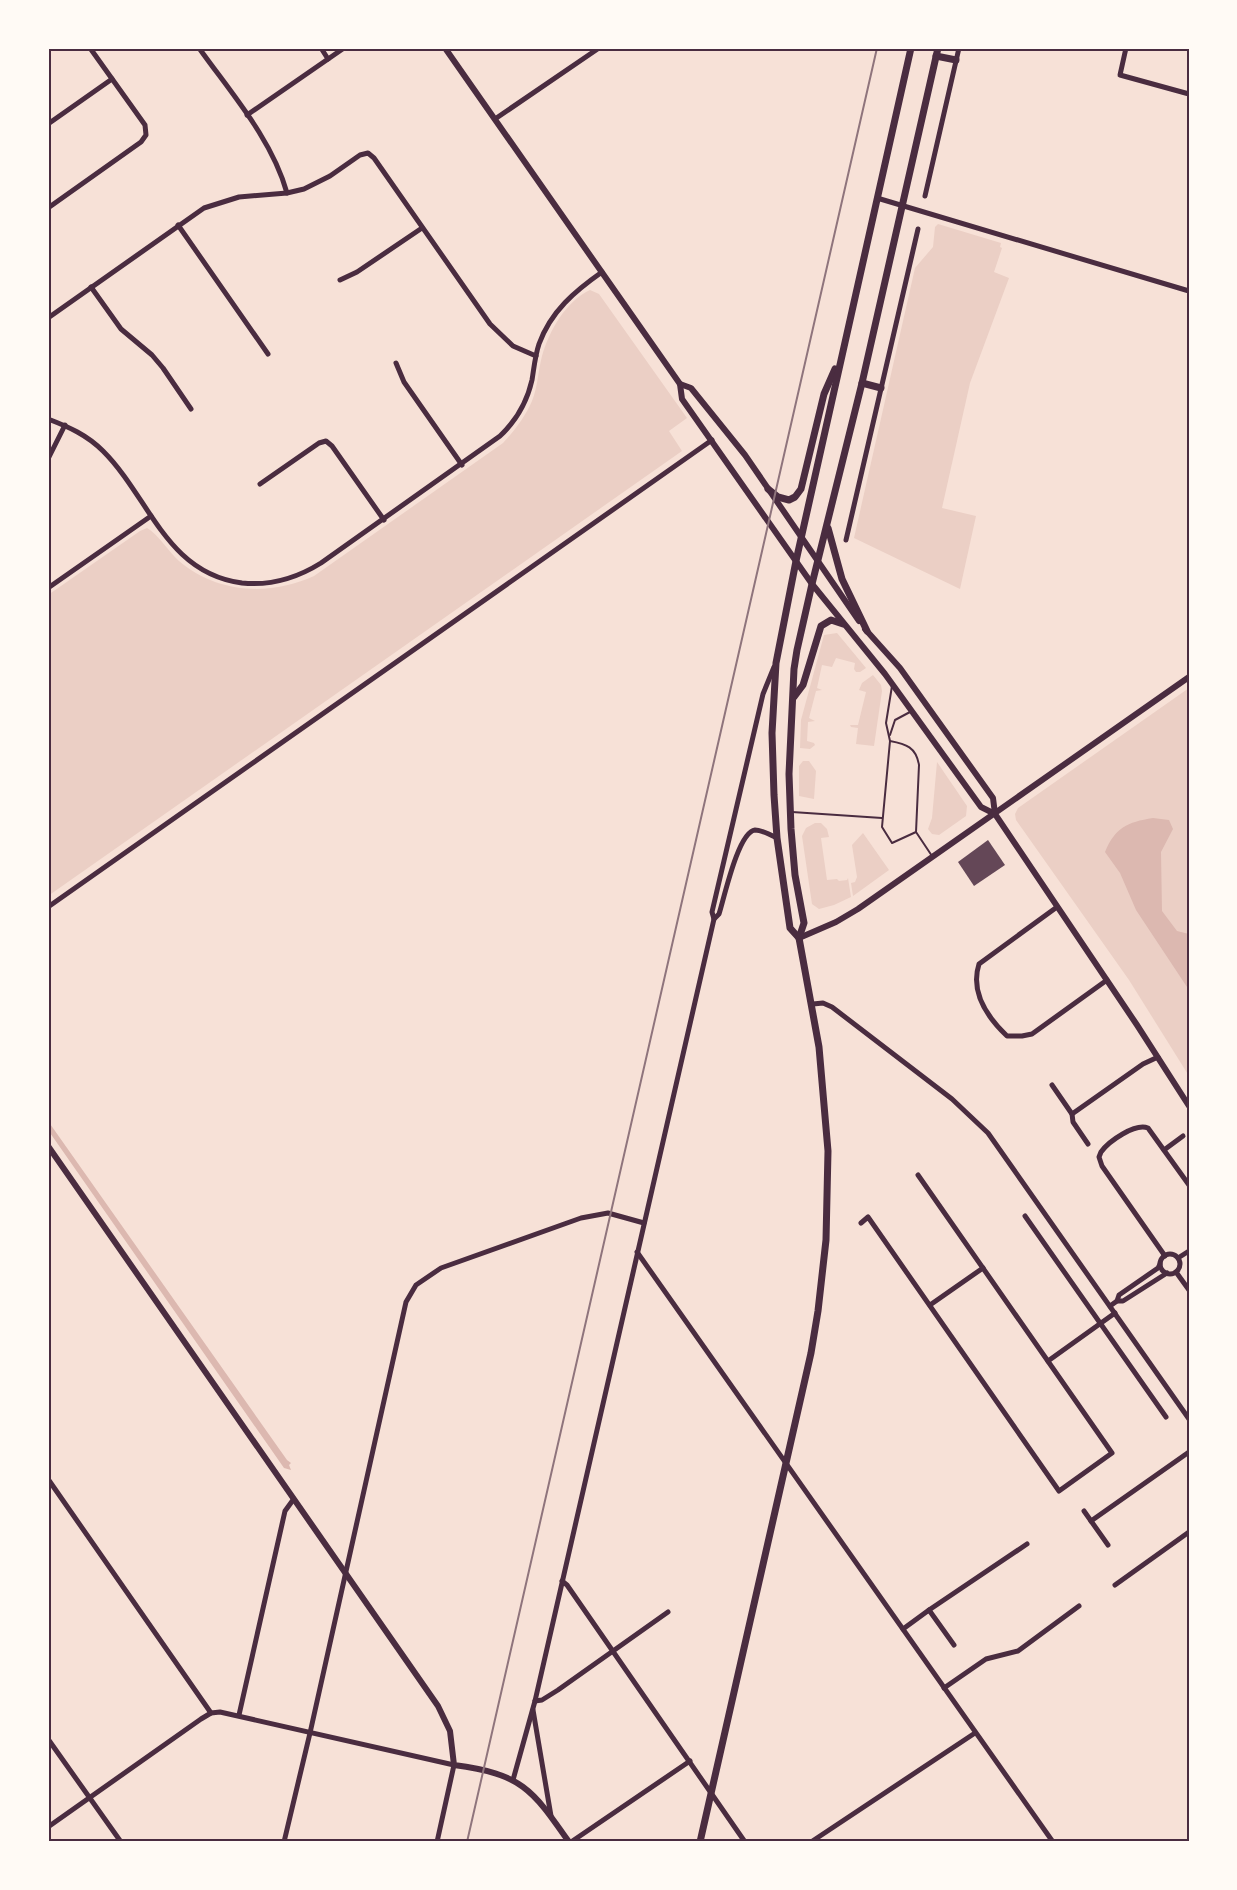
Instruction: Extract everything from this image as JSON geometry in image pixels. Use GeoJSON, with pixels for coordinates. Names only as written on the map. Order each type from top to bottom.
{"type":"FeatureCollection","features":[{"type":"Feature","properties":{"kind":"main road"},"geometry":{"type":"LineString","coordinates":[[700,1842],[811,1353],[818,1311],[827,1217],[826,1110],[813,1004],[799,938],[790,928],[777,838],[772,762],[776,663],[801,537],[910,48]]}},
{"type":"Feature","properties":{"kind":"main road"},"geometry":{"type":"LineString","coordinates":[[799,938],[804,923],[795,875],[789,764],[796,650],[862,383],[937,52],[956,60]]}},
{"type":"Feature","properties":{"kind":"main road"},"geometry":{"type":"LineString","coordinates":[[768,489],[777,497],[789,500],[795,497],[801,489],[824,394],[841,356]]}},
{"type":"Feature","properties":{"kind":"main road"},"geometry":{"type":"LineString","coordinates":[[862,383],[881,388]]}},
{"type":"Feature","properties":{"kind":"main road"},"geometry":{"type":"LineString","coordinates":[[827,526],[842,579],[867,632]]}},
{"type":"Feature","properties":{"kind":"main road"},"geometry":{"type":"LineString","coordinates":[[794,697],[802,685],[820,626],[831,620],[843,624]]}},
{"type":"Feature","properties":{"kind":"street"},"geometry":{"type":"LineString","coordinates":[[48,208],[144,139],[145,125],[90,48]]}},
{"type":"Feature","properties":{"kind":"street"},"geometry":{"type":"LineString","coordinates":[[199,48],[247,115],[272,155],[288,193]]}},
{"type":"Feature","properties":{"kind":"street"},"geometry":{"type":"LineString","coordinates":[[321,48],[328,59]]}},
{"type":"Feature","properties":{"kind":"street"},"geometry":{"type":"LineString","coordinates":[[247,115],[344,48]]}},
{"type":"Feature","properties":{"kind":"street"},"geometry":{"type":"LineString","coordinates":[[445,48],[680,384],[682,399],[812,584],[892,683],[981,807],[995,814]]}},
{"type":"Feature","properties":{"kind":"street"},"geometry":{"type":"LineString","coordinates":[[495,119],[599,48]]}},
{"type":"Feature","properties":{"kind":"street"},"geometry":{"type":"LineString","coordinates":[[925,196],[959,48]]}},
{"type":"Feature","properties":{"kind":"street"},"geometry":{"type":"LineString","coordinates":[[1126,48],[1120,75],[1189,94]]}},
{"type":"Feature","properties":{"kind":"street"},"geometry":{"type":"LineString","coordinates":[[48,124],[112,79]]}},
{"type":"Feature","properties":{"kind":"street"},"geometry":{"type":"LineString","coordinates":[[48,318],[204,208],[245,196],[288,193],[304,189],[319,182],[360,155],[368,153],[374,158],[490,324],[513,346],[536,356]]}},
{"type":"Feature","properties":{"kind":"street"},"geometry":{"type":"LineString","coordinates":[[876,198],[1189,291]]}},
{"type":"Feature","properties":{"kind":"street"},"geometry":{"type":"LineString","coordinates":[[178,225],[268,354]]}},
{"type":"Feature","properties":{"kind":"street"},"geometry":{"type":"LineString","coordinates":[[340,280],[357,272],[422,228]]}},
{"type":"Feature","properties":{"kind":"street"},"geometry":{"type":"LineString","coordinates":[[846,540],[918,229]]}},
{"type":"Feature","properties":{"kind":"street"},"geometry":{"type":"LineString","coordinates":[[48,419],[65,425],[88,438],[104,451],[176,549],[194,565],[228,580],[258,584],[280,581],[309,570],[496,440],[513,421],[527,398],[536,356],[545,330],[557,310],[579,289],[602,272]]}},
{"type":"Feature","properties":{"kind":"street"},"geometry":{"type":"LineString","coordinates":[[91,287],[121,329],[152,355],[163,368],[191,409]]}},
{"type":"Feature","properties":{"kind":"street"},"geometry":{"type":"LineString","coordinates":[[396,363],[404,382],[462,465]]}},
{"type":"Feature","properties":{"kind":"street"},"geometry":{"type":"LineString","coordinates":[[680,384],[691,388],[740,448],[867,632],[900,668],[993,798],[995,814],[1189,1106]]}},
{"type":"Feature","properties":{"kind":"street"},"geometry":{"type":"LineString","coordinates":[[48,459],[65,425]]}},
{"type":"Feature","properties":{"kind":"street"},"geometry":{"type":"LineString","coordinates":[[48,907],[712,440]]}},
{"type":"Feature","properties":{"kind":"street"},"geometry":{"type":"LineString","coordinates":[[260,484],[319,443],[326,441],[332,446],[384,520]]}},
{"type":"Feature","properties":{"kind":"street"},"geometry":{"type":"LineString","coordinates":[[48,588],[151,516]]}},
{"type":"Feature","properties":{"kind":"street"},"geometry":{"type":"LineString","coordinates":[[513,1780],[535,1701],[714,919],[712,912],[763,694],[776,663]]}},
{"type":"Feature","properties":{"kind":"street"},"geometry":{"type":"LineString","coordinates":[[799,938],[853,912],[1189,677]]}},
{"type":"Feature","properties":{"kind":"street"},"geometry":{"type":"LineString","coordinates":[[714,919],[719,914],[739,848],[745,836],[757,830],[777,838]]}},
{"type":"Feature","properties":{"kind":"street"},"geometry":{"type":"LineString","coordinates":[[1057,907],[979,964],[975,976],[976,991],[986,1010],[1007,1036],[1032,1034],[1107,980]]}},
{"type":"Feature","properties":{"kind":"street"},"geometry":{"type":"LineString","coordinates":[[813,1004],[826,1004],[832,1007],[952,1099],[981,1125],[1189,1419]]}},
{"type":"Feature","properties":{"kind":"street"},"geometry":{"type":"LineString","coordinates":[[1072,1114],[1143,1064],[1158,1057]]}},
{"type":"Feature","properties":{"kind":"street"},"geometry":{"type":"LineString","coordinates":[[1052,1085],[1072,1114],[1073,1122],[1088,1144]]}},
{"type":"Feature","properties":{"kind":"street"},"geometry":{"type":"LineString","coordinates":[[1165,1256],[1102,1166],[1100,1157],[1104,1148],[1138,1126],[1148,1128],[1189,1185]]}},
{"type":"Feature","properties":{"kind":"street"},"geometry":{"type":"LineString","coordinates":[[1164,1150],[1183,1136]]}},
{"type":"Feature","properties":{"kind":"street"},"geometry":{"type":"LineString","coordinates":[[48,1146],[441,1710],[450,1731],[454,1765],[437,1842]]}},
{"type":"Feature","properties":{"kind":"street"},"geometry":{"type":"LineString","coordinates":[[861,1222],[868,1217],[1059,1491],[1112,1453],[918,1174]]}},
{"type":"Feature","properties":{"kind":"street"},"geometry":{"type":"LineString","coordinates":[[284,1842],[406,1302],[416,1285],[441,1268],[586,1216],[608,1213],[644,1223]]}},
{"type":"Feature","properties":{"kind":"street"},"geometry":{"type":"LineString","coordinates":[[1025,1216],[1166,1417]]}},
{"type":"Feature","properties":{"kind":"street"},"geometry":{"type":"LineString","coordinates":[[1178,1258],[1189,1251]]}},
{"type":"Feature","properties":{"kind":"street"},"geometry":{"type":"LineString","coordinates":[[638,1252],[1053,1842]]}},
{"type":"Feature","properties":{"kind":"street"},"geometry":{"type":"LineString","coordinates":[[1117,1301],[1119,1295],[1158,1268],[1165,1256],[1171,1254],[1178,1258],[1180,1264],[1176,1272]]}},
{"type":"Feature","properties":{"kind":"street"},"geometry":{"type":"LineString","coordinates":[[1161,1263],[1162,1269],[1167,1273]]}},
{"type":"Feature","properties":{"kind":"street"},"geometry":{"type":"LineString","coordinates":[[930,1305],[983,1268]]}},
{"type":"Feature","properties":{"kind":"street"},"geometry":{"type":"LineString","coordinates":[[1110,1306],[1117,1301],[1123,1301],[1167,1273],[1176,1272]]}},
{"type":"Feature","properties":{"kind":"street"},"geometry":{"type":"LineString","coordinates":[[1176,1272],[1189,1290]]}},
{"type":"Feature","properties":{"kind":"street"},"geometry":{"type":"LineString","coordinates":[[1048,1361],[1115,1313]]}},
{"type":"Feature","properties":{"kind":"street"},"geometry":{"type":"LineString","coordinates":[[1091,1521],[1189,1452]]}},
{"type":"Feature","properties":{"kind":"street"},"geometry":{"type":"LineString","coordinates":[[48,1479],[212,1713]]}},
{"type":"Feature","properties":{"kind":"street"},"geometry":{"type":"LineString","coordinates":[[239,1715],[285,1511],[293,1500]]}},
{"type":"Feature","properties":{"kind":"street"},"geometry":{"type":"LineString","coordinates":[[1084,1510],[1108,1545]]}},
{"type":"Feature","properties":{"kind":"street"},"geometry":{"type":"LineString","coordinates":[[1115,1585],[1189,1533]]}},
{"type":"Feature","properties":{"kind":"street"},"geometry":{"type":"LineString","coordinates":[[903,1629],[1027,1544]]}},
{"type":"Feature","properties":{"kind":"street"},"geometry":{"type":"LineString","coordinates":[[562,1581],[745,1842]]}},
{"type":"Feature","properties":{"kind":"street"},"geometry":{"type":"LineString","coordinates":[[944,1689],[986,1659],[1018,1651],[1079,1606]]}},
{"type":"Feature","properties":{"kind":"street"},"geometry":{"type":"LineString","coordinates":[[929,1610],[954,1645]]}},
{"type":"Feature","properties":{"kind":"street"},"geometry":{"type":"LineString","coordinates":[[535,1701],[547,1697],[668,1612]]}},
{"type":"Feature","properties":{"kind":"street"},"geometry":{"type":"LineString","coordinates":[[533,1708],[552,1818]]}},
{"type":"Feature","properties":{"kind":"street"},"geometry":{"type":"LineString","coordinates":[[48,1827],[212,1713],[220,1712],[484,1770],[513,1780],[538,1799],[570,1842],[690,1761]]}},
{"type":"Feature","properties":{"kind":"street"},"geometry":{"type":"LineString","coordinates":[[811,1842],[975,1733]]}},
{"type":"Feature","properties":{"kind":"street"},"geometry":{"type":"LineString","coordinates":[[48,1739],[121,1842]]}},
{"type":"Feature","properties":{"kind":"lane"},"geometry":{"type":"LineString","coordinates":[[892,683],[886,723],[890,741],[882,827],[892,843],[916,832]]}},
{"type":"Feature","properties":{"kind":"lane"},"geometry":{"type":"LineString","coordinates":[[890,735],[895,720],[913,711]]}},
{"type":"Feature","properties":{"kind":"lane"},"geometry":{"type":"LineString","coordinates":[[890,741],[912,747],[918,759],[916,832],[933,857]]}},
{"type":"Feature","properties":{"kind":"lane"},"geometry":{"type":"LineString","coordinates":[[790,812],[882,818]]}},
{"type":"Feature","properties":{"kind":"shaded area"},"geometry":{"type":"Polygon","coordinates":[[[938,224],[1001,243],[1002,248],[994,272],[1009,278],[970,383],[942,508],[976,516],[960,589],[854,538],[915,268],[933,247],[935,227],[938,224]]]}},
{"type":"Feature","properties":{"kind":"shaded area"},"geometry":{"type":"Polygon","coordinates":[[[590,290],[599,294],[687,418],[669,431],[682,451],[48,896],[48,595],[147,528],[179,561],[194,572],[227,586],[262,589],[280,587],[314,576],[503,443],[519,423],[532,401],[542,356],[554,327],[573,301],[590,290]]]}},
{"type":"Feature","properties":{"kind":"shaded area"},"geometry":{"type":"Polygon","coordinates":[[[837,633],[866,668],[856,672],[855,663],[836,658],[832,667],[822,665],[817,688],[822,690],[816,691],[809,718],[815,721],[808,722],[807,741],[815,745],[810,749],[800,748],[801,720],[824,635],[837,633]]]}},
{"type":"Feature","properties":{"kind":"shaded area"},"geometry":{"type":"Polygon","coordinates":[[[873,675],[881,685],[882,691],[874,746],[856,744],[858,728],[850,725],[858,725],[866,692],[859,690],[862,683],[873,675]]]}},
{"type":"Feature","properties":{"kind":"shaded area"},"geometry":{"type":"Polygon","coordinates":[[[1189,688],[1189,1076],[1129,980],[1016,820],[1015,814],[1018,808],[1189,688]]]}},
{"type":"Feature","properties":{"kind":"shaded area"},"geometry":{"type":"Polygon","coordinates":[[[803,761],[809,761],[816,771],[814,799],[799,796],[799,766],[803,761]]]}},
{"type":"Feature","properties":{"kind":"shaded area"},"geometry":{"type":"Polygon","coordinates":[[[937,762],[967,806],[966,816],[939,835],[932,834],[928,829],[932,818],[937,762]]]}},
{"type":"Feature","properties":{"kind":"shaded area"},"geometry":{"type":"Polygon","coordinates":[[[1153,818],[1169,820],[1173,829],[1161,852],[1162,911],[1177,931],[1189,934],[1189,990],[1136,910],[1120,873],[1105,852],[1113,837],[1123,828],[1129,824],[1153,818]]]}},
{"type":"Feature","properties":{"kind":"shaded area"},"geometry":{"type":"Polygon","coordinates":[[[815,823],[821,823],[827,829],[829,837],[821,838],[827,880],[837,879],[839,881],[848,878],[851,897],[819,909],[812,904],[802,836],[806,828],[815,823]]]}},
{"type":"Feature","properties":{"kind":"shaded area"},"geometry":{"type":"Polygon","coordinates":[[[863,833],[889,870],[853,896],[851,883],[855,882],[857,877],[852,845],[863,833]]]}},
{"type":"Feature","properties":{"kind":"shaded area"},"geometry":{"type":"Polygon","coordinates":[[[48,1121],[291,1463],[289,1465],[291,1470],[284,1468],[48,1130],[48,1121]]]}},
{"type":"Feature","properties":{"kind":"building"},"geometry":{"type":"Polygon","coordinates":[[[988,840],[1005,865],[974,886],[958,862],[988,840]]]}},
{"type":"Feature","properties":{"kind":"railway"},"geometry":{"type":"LineString","coordinates":[[467,1842],[877,48]]}}]}
